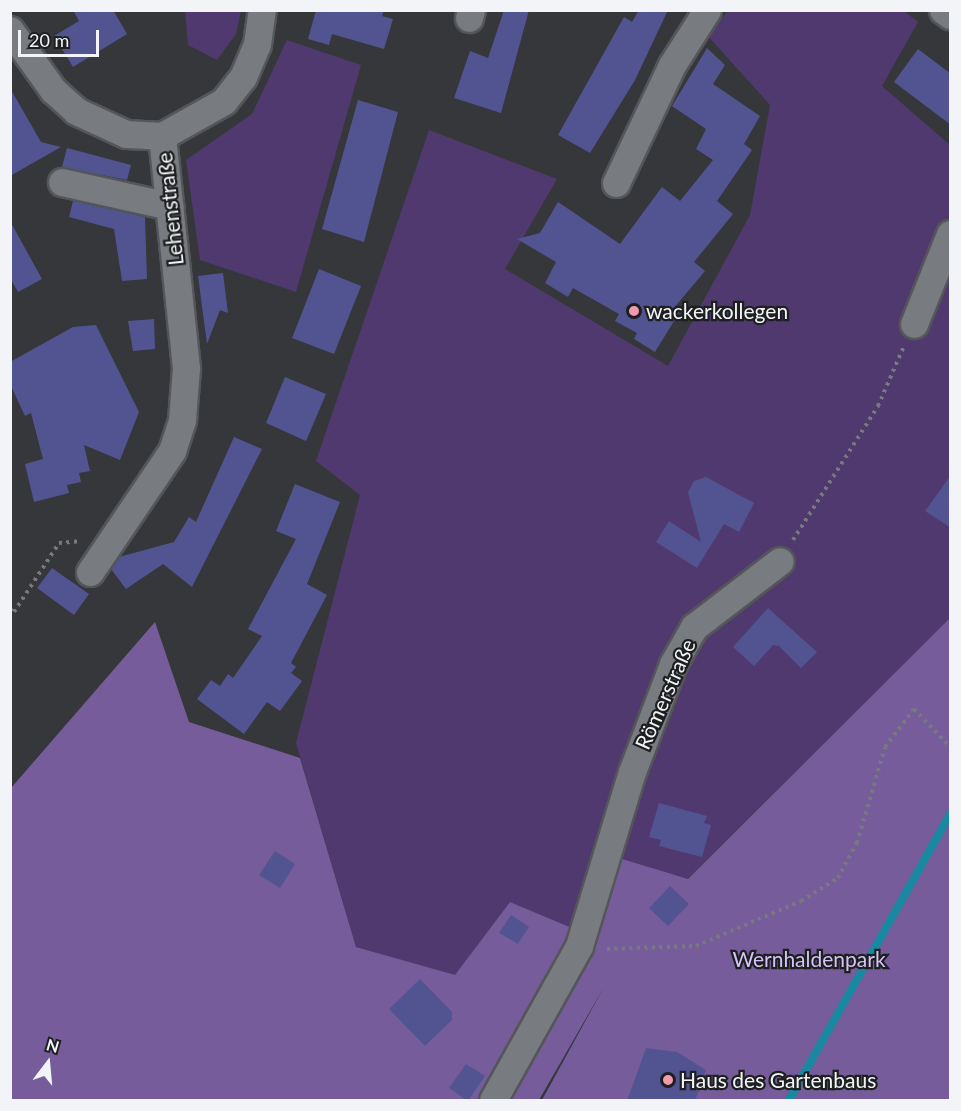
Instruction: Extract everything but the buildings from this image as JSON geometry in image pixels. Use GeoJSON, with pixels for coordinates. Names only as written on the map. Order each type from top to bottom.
{"type":"FeatureCollection","features":[{"type":"Feature","properties":{"kind":"street","name":"Lehenstraße"},"geometry":{"type":"LineString","coordinates":[[90,572],[172,451],[182,420],[186,368],[162,136],[224,101],[252,55],[262,10]]}},
{"type":"Feature","properties":{"kind":"street"},"geometry":{"type":"LineString","coordinates":[[616,183],[672,65],[707,10]]}},
{"type":"Feature","properties":{"kind":"street"},"geometry":{"type":"LineString","coordinates":[[943,10],[951,15]]}},
{"type":"Feature","properties":{"kind":"street"},"geometry":{"type":"LineString","coordinates":[[10,30],[53,90],[76,111],[126,134],[162,136]]}},
{"type":"Feature","properties":{"kind":"street"},"geometry":{"type":"LineString","coordinates":[[62,182],[169,206]]}},
{"type":"Feature","properties":{"kind":"street"},"geometry":{"type":"LineString","coordinates":[[914,324],[951,234]]}},
{"type":"Feature","properties":{"kind":"street","name":"Römerstraße"},"geometry":{"type":"LineString","coordinates":[[493,1101],[579,946],[632,772],[673,664],[694,627],[780,561]]}},
{"type":"Feature","properties":{"kind":"path"},"geometry":{"type":"LineString","coordinates":[[780,561],[878,406],[914,324]]}},
{"type":"Feature","properties":{"kind":"path"},"geometry":{"type":"LineString","coordinates":[[579,946],[696,946],[801,901],[838,878],[857,843],[885,747],[914,709],[951,747]]}},
{"type":"Feature","properties":{"kind":"shaded area"},"geometry":{"type":"Polygon","coordinates":[[[185,11],[241,11],[236,34],[217,60],[188,45],[185,11]]]}},
{"type":"Feature","properties":{"kind":"shaded area"},"geometry":{"type":"Polygon","coordinates":[[[728,11],[904,11],[918,22],[882,86],[950,145],[950,618],[688,879],[666,873],[572,928],[510,902],[455,976],[356,947],[296,743],[360,495],[316,461],[429,130],[557,179],[505,269],[668,366],[750,215],[770,105],[707,35],[728,11]]]}},
{"type":"Feature","properties":{"kind":"shaded area"},"geometry":{"type":"Polygon","coordinates":[[[287,40],[361,65],[296,292],[200,260],[186,160],[252,114],[287,40]]]}},
{"type":"Feature","properties":{"kind":"green space","name":"Wernhaldenpark"},"geometry":{"type":"Polygon","coordinates":[[[950,618],[950,1100],[542,1100],[604,987],[539,1100],[11,1100],[11,788],[155,622],[189,722],[300,758],[356,947],[455,975],[510,902],[572,928],[599,852],[688,879],[950,618]]]}},
{"type":"Feature","properties":{"kind":"waterway"},"geometry":{"type":"LineString","coordinates":[[789,1100],[950,814]]}},
{"type":"Feature","properties":{"kind":"place","name":"wackerkollegen"},"geometry":{"type":"Point","coordinates":[634,311]}},
{"type":"Feature","properties":{"kind":"place","name":"Haus des Gartenbaus"},"geometry":{"type":"Point","coordinates":[668,1080]}}]}
